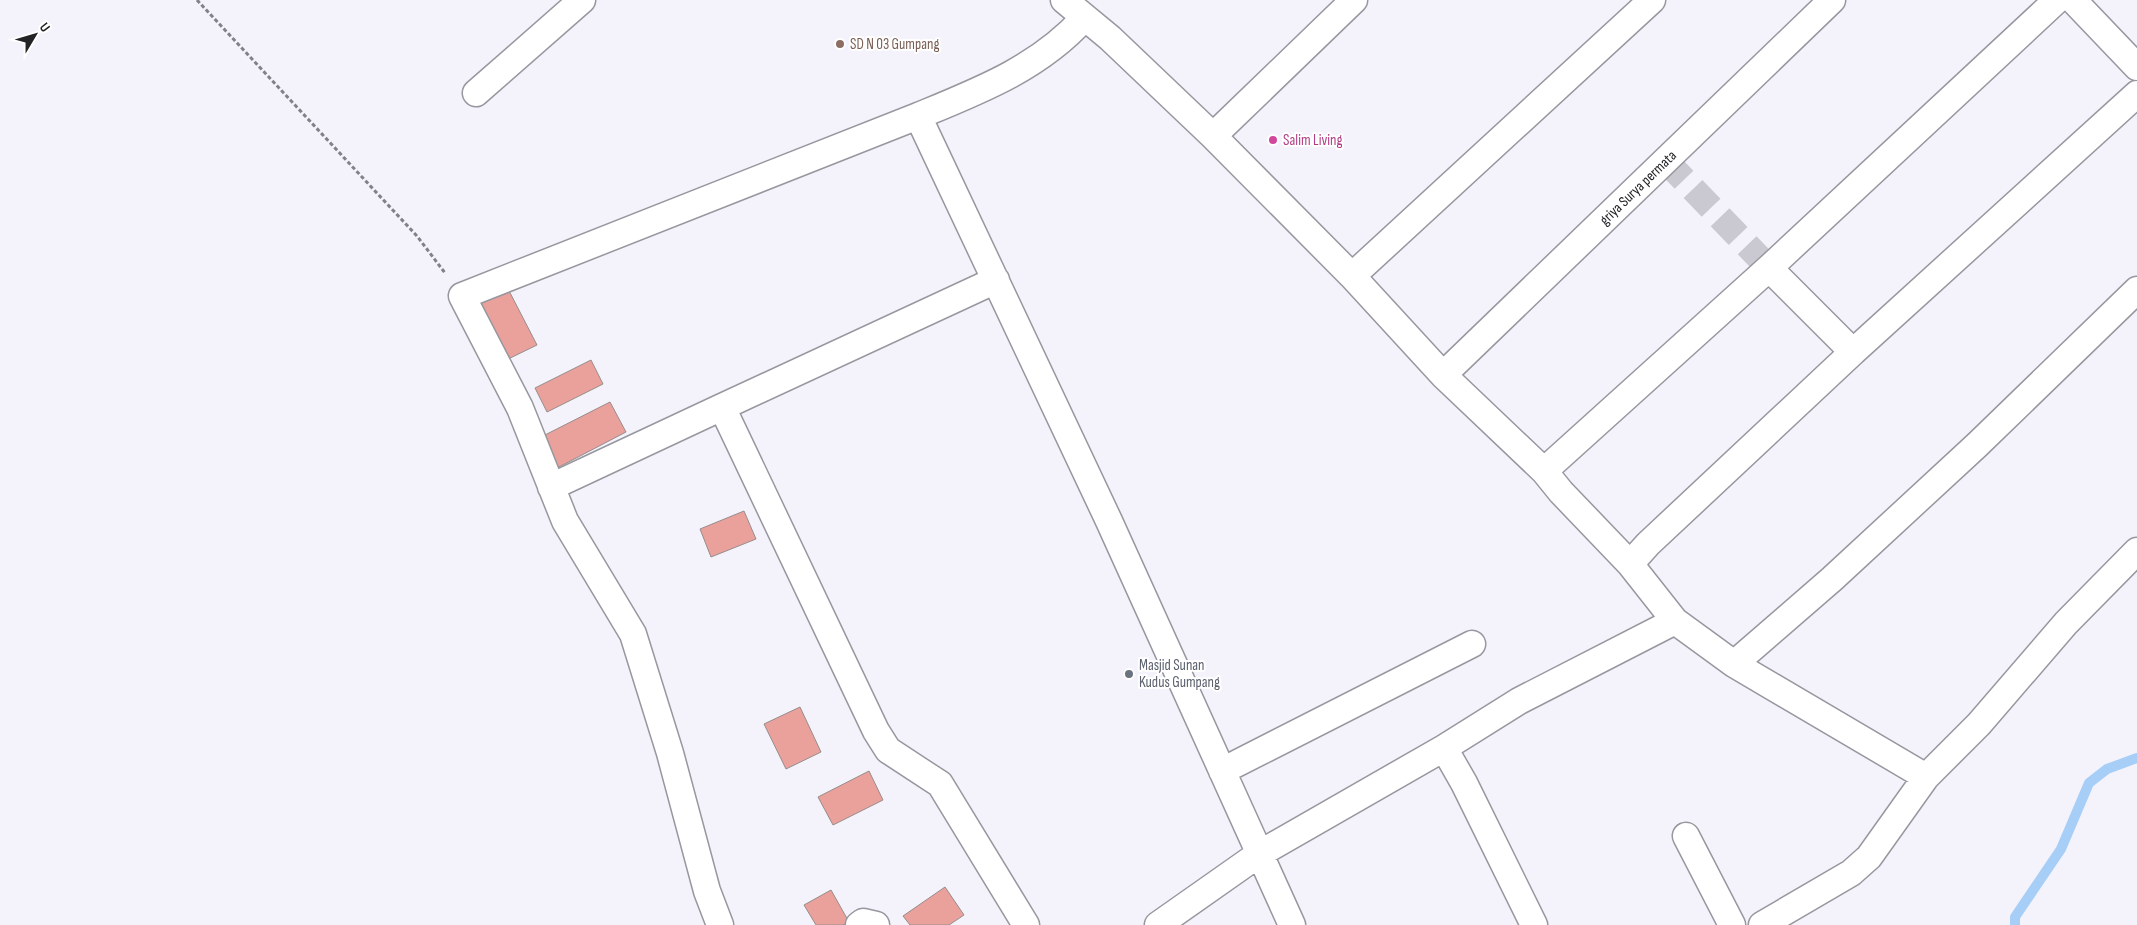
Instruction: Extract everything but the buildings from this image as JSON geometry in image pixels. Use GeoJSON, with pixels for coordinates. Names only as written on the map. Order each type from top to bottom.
{"type":"FeatureCollection","features":[{"type":"Feature","properties":{"kind":"street"},"geometry":{"type":"LineString","coordinates":[[476,93],[582,0]]}},
{"type":"Feature","properties":{"kind":"street"},"geometry":{"type":"LineString","coordinates":[[1064,0],[1110,38],[1213,136],[1352,276],[1443,376],[1544,471],[1561,492],[1630,564],[1675,621],[1734,664],[1926,777]]}},
{"type":"Feature","properties":{"kind":"street"},"geometry":{"type":"LineString","coordinates":[[1213,136],[1354,0]]}},
{"type":"Feature","properties":{"kind":"street"},"geometry":{"type":"LineString","coordinates":[[1352,276],[1652,0]]}},
{"type":"Feature","properties":{"kind":"street","name":"griya Surya permata"},"geometry":{"type":"LineString","coordinates":[[1443,376],[1832,0]]}},
{"type":"Feature","properties":{"kind":"street"},"geometry":{"type":"LineString","coordinates":[[1544,471],[2070,0],[2137,67]]}},
{"type":"Feature","properties":{"kind":"street"},"geometry":{"type":"LineString","coordinates":[[720,925],[707,891],[670,753],[633,634],[565,522],[520,408],[462,296],[918,116],[1003,80],[1040,58],[1069,34],[1084,18]]}},
{"type":"Feature","properties":{"kind":"street"},"geometry":{"type":"LineString","coordinates":[[1630,564],[1648,544],[1853,352],[2137,94]]}},
{"type":"Feature","properties":{"kind":"street"},"geometry":{"type":"LineString","coordinates":[[918,116],[1109,521],[1292,925]]}},
{"type":"Feature","properties":{"kind":"street"},"geometry":{"type":"LineString","coordinates":[[1770,268],[1853,352]]}},
{"type":"Feature","properties":{"kind":"street"},"geometry":{"type":"LineString","coordinates":[[551,486],[996,280]]}},
{"type":"Feature","properties":{"kind":"street"},"geometry":{"type":"LineString","coordinates":[[1734,664],[1832,579],[1963,458],[2137,290]]}},
{"type":"Feature","properties":{"kind":"street"},"geometry":{"type":"LineString","coordinates":[[722,408],[876,731],[888,750],[940,784],[1026,925]]}},
{"type":"Feature","properties":{"kind":"street"},"geometry":{"type":"LineString","coordinates":[[1762,925],[1851,873],[1869,857],[1926,777],[1978,724],[2066,623],[2137,551]]}},
{"type":"Feature","properties":{"kind":"street"},"geometry":{"type":"LineString","coordinates":[[1158,925],[1260,854],[1444,748],[1519,701],[1675,621]]}},
{"type":"Feature","properties":{"kind":"street"},"geometry":{"type":"LineString","coordinates":[[1222,771],[1472,644]]}},
{"type":"Feature","properties":{"kind":"street"},"geometry":{"type":"LineString","coordinates":[[1444,748],[1464,784],[1534,925]]}},
{"type":"Feature","properties":{"kind":"street"},"geometry":{"type":"LineString","coordinates":[[1686,836],[1732,925]]}},
{"type":"Feature","properties":{"kind":"street"},"geometry":{"type":"LineString","coordinates":[[859,925],[863,922],[876,925]]}},
{"type":"Feature","properties":{"kind":"path"},"geometry":{"type":"LineString","coordinates":[[197,0],[417,236],[462,296]]}},
{"type":"Feature","properties":{"kind":"waterway"},"geometry":{"type":"LineString","coordinates":[[2015,925],[2015,917],[2061,849],[2089,783],[2107,769],[2137,758]]}},
{"type":"Feature","properties":{"kind":"tunnel"},"geometry":{"type":"LineString","coordinates":[[1666,161],[1769,268]]}},
{"type":"Feature","properties":{"kind":"place","name":"SD N 03 Gumpang"},"geometry":{"type":"Point","coordinates":[840,44]}},
{"type":"Feature","properties":{"kind":"place","name":"Salim Living"},"geometry":{"type":"Point","coordinates":[1273,140]}},
{"type":"Feature","properties":{"kind":"place","name":"Masjid Sunan Kudus Gumpang"},"geometry":{"type":"Point","coordinates":[1129,674]}}]}
